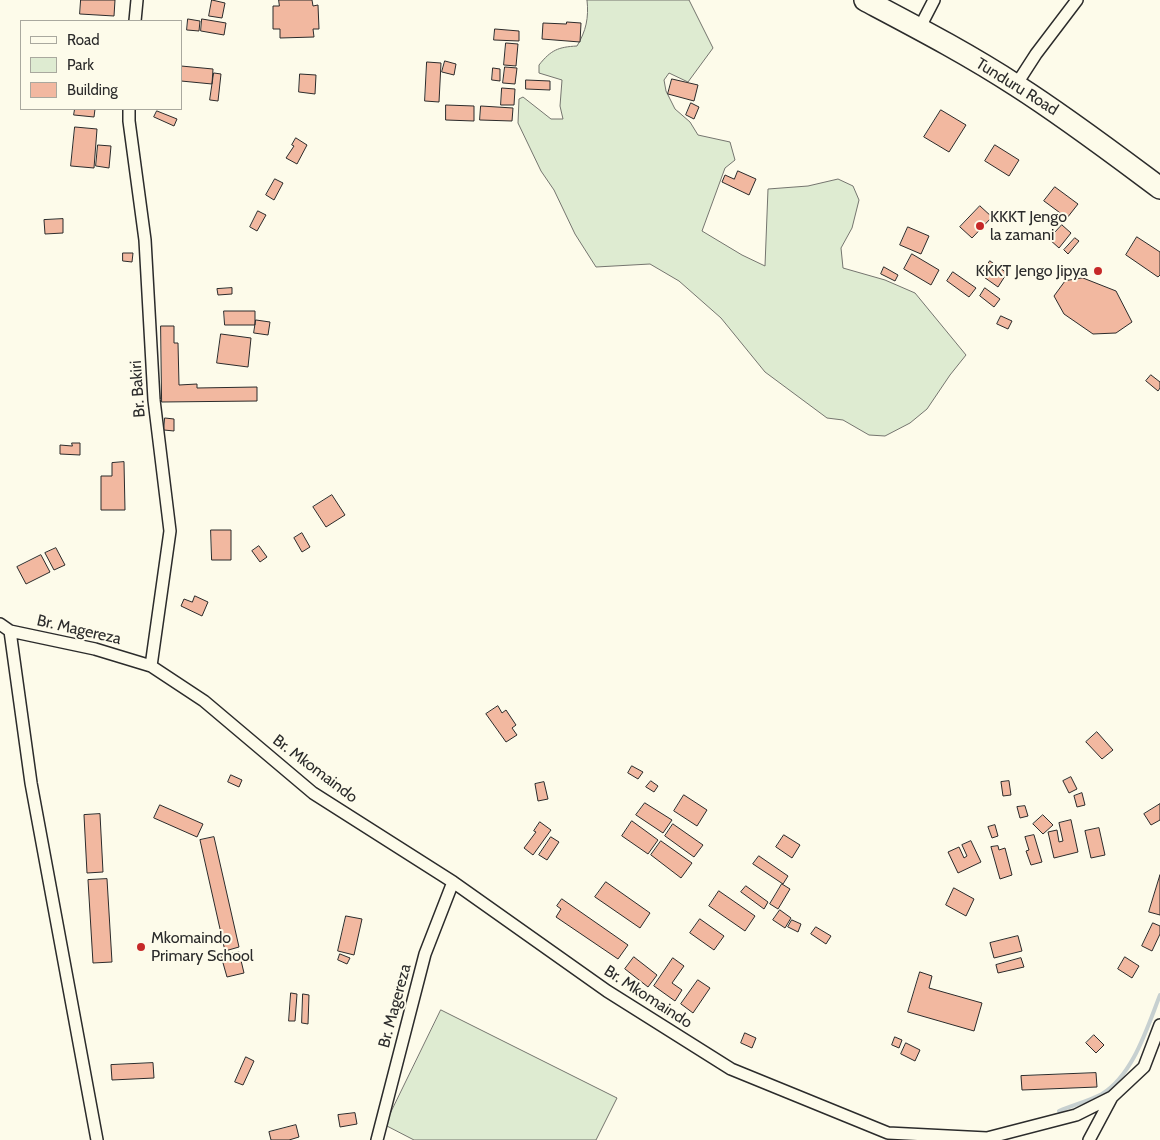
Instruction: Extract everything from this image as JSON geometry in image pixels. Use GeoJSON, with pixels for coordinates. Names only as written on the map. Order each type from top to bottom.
{"type":"FeatureCollection","features":[{"type":"Feature","properties":{"kind":"highway","name":"Tunduru Road"},"geometry":{"type":"LineString","coordinates":[[864,0],[919,29],[1016,85],[1083,130],[1160,188]]}},
{"type":"Feature","properties":{"kind":"street"},"geometry":{"type":"LineString","coordinates":[[135,20],[137,0]]}},
{"type":"Feature","properties":{"kind":"street"},"geometry":{"type":"LineString","coordinates":[[919,29],[934,0]]}},
{"type":"Feature","properties":{"kind":"street"},"geometry":{"type":"LineString","coordinates":[[1016,85],[1036,54],[1077,0]]}},
{"type":"Feature","properties":{"kind":"street","name":"Br. Bakiri"},"geometry":{"type":"LineString","coordinates":[[129,110],[145,240],[154,400],[170,531],[151,666]]}},
{"type":"Feature","properties":{"kind":"street","name":"Br. Magereza"},"geometry":{"type":"LineString","coordinates":[[0,624],[10,631],[95,649],[151,666]]}},
{"type":"Feature","properties":{"kind":"street"},"geometry":{"type":"LineString","coordinates":[[10,631],[31,783],[97,1140]]}},
{"type":"Feature","properties":{"kind":"street","name":"Br. Mkomaindo"},"geometry":{"type":"LineString","coordinates":[[151,666],[204,701],[313,792],[453,882],[607,991],[731,1069],[888,1133],[986,1138],[1076,1115],[1112,1097],[1144,1067],[1160,1025]]}},
{"type":"Feature","properties":{"kind":"street","name":"Br. Magereza"},"geometry":{"type":"LineString","coordinates":[[376,1140],[425,954],[453,882]]}},
{"type":"Feature","properties":{"kind":"street"},"geometry":{"type":"LineString","coordinates":[[1089,1140],[1112,1097]]}},
{"type":"Feature","properties":{"kind":"green space"},"geometry":{"type":"Polygon","coordinates":[[[587,0],[689,0],[713,48],[688,82],[669,73],[664,80],[666,91],[675,109],[690,122],[698,135],[730,142],[735,160],[725,168],[702,231],[742,255],[765,266],[768,189],[808,186],[838,179],[853,186],[859,200],[852,228],[841,248],[843,268],[885,280],[915,293],[966,355],[927,409],[910,423],[885,436],[869,435],[843,420],[827,418],[765,372],[721,318],[679,281],[650,264],[596,267],[575,234],[518,123],[519,99],[523,97],[551,119],[563,119],[560,106],[562,80],[539,73],[539,65],[555,50],[577,46],[586,24],[588,13],[587,0]]]}},
{"type":"Feature","properties":{"kind":"green space"},"geometry":{"type":"Polygon","coordinates":[[[441,1010],[617,1098],[596,1140],[414,1140],[385,1125],[441,1010]]]}},
{"type":"Feature","properties":{"kind":"building"},"geometry":{"type":"Polygon","coordinates":[[[81,0],[115,0],[114,16],[80,14],[81,0]]]}},
{"type":"Feature","properties":{"kind":"building"},"geometry":{"type":"Polygon","coordinates":[[[212,0],[225,3],[222,18],[209,16],[212,0]]]}},
{"type":"Feature","properties":{"kind":"building"},"geometry":{"type":"Polygon","coordinates":[[[279,0],[312,0],[313,6],[318,5],[319,29],[313,29],[314,37],[280,38],[280,29],[273,29],[273,6],[279,6],[279,0]]]}},
{"type":"Feature","properties":{"kind":"building"},"geometry":{"type":"Polygon","coordinates":[[[188,19],[200,21],[199,31],[187,30],[188,19]]]}},
{"type":"Feature","properties":{"kind":"building"},"geometry":{"type":"Polygon","coordinates":[[[202,19],[226,23],[224,35],[201,31],[202,19]]]}},
{"type":"Feature","properties":{"kind":"building"},"geometry":{"type":"Polygon","coordinates":[[[567,22],[581,23],[580,42],[542,39],[543,23],[566,24],[567,22]]]}},
{"type":"Feature","properties":{"kind":"building"},"geometry":{"type":"Polygon","coordinates":[[[495,29],[519,31],[519,41],[494,40],[495,29]]]}},
{"type":"Feature","properties":{"kind":"building"},"geometry":{"type":"Polygon","coordinates":[[[506,43],[518,44],[516,66],[504,65],[506,43]]]}},
{"type":"Feature","properties":{"kind":"building"},"geometry":{"type":"Polygon","coordinates":[[[445,61],[456,64],[454,75],[442,72],[445,61]]]}},
{"type":"Feature","properties":{"kind":"building"},"geometry":{"type":"Polygon","coordinates":[[[427,62],[441,63],[439,102],[425,101],[427,62]]]}},
{"type":"Feature","properties":{"kind":"building"},"geometry":{"type":"Polygon","coordinates":[[[182,66],[213,69],[212,84],[182,81],[182,66]]]}},
{"type":"Feature","properties":{"kind":"building"},"geometry":{"type":"Polygon","coordinates":[[[505,67],[517,68],[515,84],[503,83],[505,67]]]}},
{"type":"Feature","properties":{"kind":"building"},"geometry":{"type":"Polygon","coordinates":[[[493,68],[500,69],[500,81],[492,80],[493,68]]]}},
{"type":"Feature","properties":{"kind":"building"},"geometry":{"type":"Polygon","coordinates":[[[214,73],[221,74],[218,101],[210,100],[214,73]]]}},
{"type":"Feature","properties":{"kind":"building"},"geometry":{"type":"Polygon","coordinates":[[[300,74],[316,75],[315,94],[299,92],[300,74]]]}},
{"type":"Feature","properties":{"kind":"building"},"geometry":{"type":"Polygon","coordinates":[[[672,79],[698,85],[694,101],[668,94],[672,79]]]}},
{"type":"Feature","properties":{"kind":"building"},"geometry":{"type":"Polygon","coordinates":[[[526,80],[550,81],[550,90],[526,89],[526,80]]]}},
{"type":"Feature","properties":{"kind":"building"},"geometry":{"type":"Polygon","coordinates":[[[502,88],[515,89],[514,105],[501,105],[502,88]]]}},
{"type":"Feature","properties":{"kind":"building"},"geometry":{"type":"Polygon","coordinates":[[[691,103],[699,107],[694,119],[686,115],[691,103]]]}},
{"type":"Feature","properties":{"kind":"building"},"geometry":{"type":"Polygon","coordinates":[[[446,105],[474,106],[474,121],[446,120],[446,105]]]}},
{"type":"Feature","properties":{"kind":"building"},"geometry":{"type":"Polygon","coordinates":[[[481,106],[513,108],[512,121],[480,120],[481,106]]]}},
{"type":"Feature","properties":{"kind":"building"},"geometry":{"type":"Polygon","coordinates":[[[75,110],[95,110],[94,117],[74,115],[75,110]]]}},
{"type":"Feature","properties":{"kind":"building"},"geometry":{"type":"Polygon","coordinates":[[[941,110],[966,125],[949,152],[924,137],[941,110]]]}},
{"type":"Feature","properties":{"kind":"building"},"geometry":{"type":"Polygon","coordinates":[[[157,111],[177,119],[174,126],[154,117],[157,111]]]}},
{"type":"Feature","properties":{"kind":"building"},"geometry":{"type":"Polygon","coordinates":[[[75,127],[97,129],[94,168],[71,166],[75,127]]]}},
{"type":"Feature","properties":{"kind":"building"},"geometry":{"type":"Polygon","coordinates":[[[296,138],[307,145],[297,164],[286,158],[294,146],[292,145],[296,138]]]}},
{"type":"Feature","properties":{"kind":"building"},"geometry":{"type":"Polygon","coordinates":[[[98,145],[111,146],[109,168],[96,166],[98,145]]]}},
{"type":"Feature","properties":{"kind":"building"},"geometry":{"type":"Polygon","coordinates":[[[995,145],[1019,160],[1009,176],[985,161],[995,145]]]}},
{"type":"Feature","properties":{"kind":"building"},"geometry":{"type":"Polygon","coordinates":[[[738,171],[756,179],[749,195],[722,182],[725,175],[734,179],[738,171]]]}},
{"type":"Feature","properties":{"kind":"building"},"geometry":{"type":"Polygon","coordinates":[[[275,179],[283,183],[274,200],[266,195],[275,179]]]}},
{"type":"Feature","properties":{"kind":"building"},"geometry":{"type":"Polygon","coordinates":[[[1055,187],[1078,204],[1067,218],[1044,201],[1055,187]]]}},
{"type":"Feature","properties":{"kind":"building"},"geometry":{"type":"Polygon","coordinates":[[[980,206],[992,217],[972,238],[960,227],[980,206]]]}},
{"type":"Feature","properties":{"kind":"building"},"geometry":{"type":"Polygon","coordinates":[[[258,211],[266,215],[257,231],[250,227],[258,211]]]}},
{"type":"Feature","properties":{"kind":"building"},"geometry":{"type":"Polygon","coordinates":[[[63,219],[63,233],[45,234],[44,220],[63,219]]]}},
{"type":"Feature","properties":{"kind":"building"},"geometry":{"type":"Polygon","coordinates":[[[1062,225],[1071,233],[1059,248],[1049,239],[1062,225]]]}},
{"type":"Feature","properties":{"kind":"building"},"geometry":{"type":"Polygon","coordinates":[[[908,227],[929,236],[921,254],[900,245],[908,227]]]}},
{"type":"Feature","properties":{"kind":"building"},"geometry":{"type":"Polygon","coordinates":[[[1137,237],[1160,252],[1160,275],[1158,277],[1126,255],[1137,237]]]}},
{"type":"Feature","properties":{"kind":"building"},"geometry":{"type":"Polygon","coordinates":[[[1075,238],[1079,241],[1068,254],[1064,250],[1075,238]]]}},
{"type":"Feature","properties":{"kind":"building"},"geometry":{"type":"Polygon","coordinates":[[[123,253],[133,253],[132,262],[123,261],[123,253]]]}},
{"type":"Feature","properties":{"kind":"building"},"geometry":{"type":"Polygon","coordinates":[[[912,254],[939,270],[931,285],[904,269],[912,254]]]}},
{"type":"Feature","properties":{"kind":"building"},"geometry":{"type":"Polygon","coordinates":[[[990,261],[1007,273],[998,287],[981,275],[990,261]]]}},
{"type":"Feature","properties":{"kind":"building"},"geometry":{"type":"Polygon","coordinates":[[[884,267],[898,275],[895,281],[881,274],[884,267]]]}},
{"type":"Feature","properties":{"kind":"building"},"geometry":{"type":"Polygon","coordinates":[[[953,272],[976,288],[969,297],[947,281],[953,272]]]}},
{"type":"Feature","properties":{"kind":"building"},"geometry":{"type":"Polygon","coordinates":[[[1083,278],[1116,291],[1132,322],[1116,333],[1093,334],[1064,314],[1054,296],[1065,281],[1083,278]]]}},
{"type":"Feature","properties":{"kind":"building"},"geometry":{"type":"Polygon","coordinates":[[[232,288],[232,294],[218,295],[217,289],[232,288]]]}},
{"type":"Feature","properties":{"kind":"building"},"geometry":{"type":"Polygon","coordinates":[[[985,288],[1000,299],[994,307],[980,296],[985,288]]]}},
{"type":"Feature","properties":{"kind":"building"},"geometry":{"type":"Polygon","coordinates":[[[224,311],[255,311],[255,325],[225,325],[224,311]]]}},
{"type":"Feature","properties":{"kind":"building"},"geometry":{"type":"Polygon","coordinates":[[[1001,316],[1012,321],[1008,329],[997,324],[1001,316]]]}},
{"type":"Feature","properties":{"kind":"building"},"geometry":{"type":"Polygon","coordinates":[[[256,320],[270,322],[268,335],[254,333],[256,320]]]}},
{"type":"Feature","properties":{"kind":"building"},"geometry":{"type":"Polygon","coordinates":[[[161,326],[174,326],[174,343],[178,343],[179,385],[197,384],[197,388],[257,387],[257,401],[162,402],[161,326]]]}},
{"type":"Feature","properties":{"kind":"building"},"geometry":{"type":"Polygon","coordinates":[[[221,334],[251,338],[248,367],[217,363],[221,334]]]}},
{"type":"Feature","properties":{"kind":"building"},"geometry":{"type":"Polygon","coordinates":[[[1151,375],[1160,382],[1158,391],[1146,381],[1151,375]]]}},
{"type":"Feature","properties":{"kind":"building"},"geometry":{"type":"Polygon","coordinates":[[[165,418],[174,419],[174,431],[164,430],[165,418]]]}},
{"type":"Feature","properties":{"kind":"building"},"geometry":{"type":"Polygon","coordinates":[[[72,443],[80,443],[80,455],[60,454],[60,445],[72,446],[72,443]]]}},
{"type":"Feature","properties":{"kind":"building"},"geometry":{"type":"Polygon","coordinates":[[[124,462],[125,510],[101,510],[101,476],[112,476],[112,463],[124,462]]]}},
{"type":"Feature","properties":{"kind":"building"},"geometry":{"type":"Polygon","coordinates":[[[332,495],[345,515],[326,527],[313,507],[332,495]]]}},
{"type":"Feature","properties":{"kind":"building"},"geometry":{"type":"Polygon","coordinates":[[[211,530],[231,530],[231,560],[212,560],[211,530]]]}},
{"type":"Feature","properties":{"kind":"building"},"geometry":{"type":"Polygon","coordinates":[[[302,533],[310,547],[302,552],[294,538],[302,533]]]}},
{"type":"Feature","properties":{"kind":"building"},"geometry":{"type":"Polygon","coordinates":[[[259,546],[267,557],[260,562],[252,551],[259,546]]]}},
{"type":"Feature","properties":{"kind":"building"},"geometry":{"type":"Polygon","coordinates":[[[56,548],[65,565],[54,570],[45,553],[56,548]]]}},
{"type":"Feature","properties":{"kind":"building"},"geometry":{"type":"Polygon","coordinates":[[[41,555],[50,572],[26,584],[17,567],[41,555]]]}},
{"type":"Feature","properties":{"kind":"building"},"geometry":{"type":"Polygon","coordinates":[[[195,596],[208,602],[202,616],[181,606],[184,599],[192,602],[195,596]]]}},
{"type":"Feature","properties":{"kind":"building"},"geometry":{"type":"Polygon","coordinates":[[[498,706],[502,713],[506,710],[516,725],[512,728],[517,735],[506,742],[486,714],[498,706]]]}},
{"type":"Feature","properties":{"kind":"building"},"geometry":{"type":"Polygon","coordinates":[[[1097,732],[1113,750],[1102,759],[1086,742],[1097,732]]]}},
{"type":"Feature","properties":{"kind":"building"},"geometry":{"type":"Polygon","coordinates":[[[632,766],[643,772],[638,779],[628,773],[632,766]]]}},
{"type":"Feature","properties":{"kind":"building"},"geometry":{"type":"Polygon","coordinates":[[[231,775],[242,780],[239,787],[228,782],[231,775]]]}},
{"type":"Feature","properties":{"kind":"building"},"geometry":{"type":"Polygon","coordinates":[[[1071,777],[1077,789],[1069,793],[1063,781],[1071,777]]]}},
{"type":"Feature","properties":{"kind":"building"},"geometry":{"type":"Polygon","coordinates":[[[651,781],[658,786],[654,792],[646,787],[651,781]]]}},
{"type":"Feature","properties":{"kind":"building"},"geometry":{"type":"Polygon","coordinates":[[[1009,781],[1011,795],[1003,796],[1001,782],[1009,781]]]}},
{"type":"Feature","properties":{"kind":"building"},"geometry":{"type":"Polygon","coordinates":[[[544,782],[548,799],[538,801],[535,784],[544,782]]]}},
{"type":"Feature","properties":{"kind":"building"},"geometry":{"type":"Polygon","coordinates":[[[1082,793],[1085,805],[1077,807],[1074,796],[1082,793]]]}},
{"type":"Feature","properties":{"kind":"building"},"geometry":{"type":"Polygon","coordinates":[[[684,795],[707,810],[697,826],[674,811],[684,795]]]}},
{"type":"Feature","properties":{"kind":"building"},"geometry":{"type":"Polygon","coordinates":[[[645,803],[672,820],[663,833],[636,815],[645,803]]]}},
{"type":"Feature","properties":{"kind":"building"},"geometry":{"type":"Polygon","coordinates":[[[1160,804],[1160,820],[1151,825],[1144,814],[1160,804]]]}},
{"type":"Feature","properties":{"kind":"building"},"geometry":{"type":"Polygon","coordinates":[[[160,805],[203,824],[197,837],[154,818],[160,805]]]}},
{"type":"Feature","properties":{"kind":"building"},"geometry":{"type":"Polygon","coordinates":[[[1025,806],[1028,816],[1020,818],[1017,807],[1025,806]]]}},
{"type":"Feature","properties":{"kind":"building"},"geometry":{"type":"Polygon","coordinates":[[[100,814],[103,872],[87,873],[84,815],[100,814]]]}},
{"type":"Feature","properties":{"kind":"building"},"geometry":{"type":"Polygon","coordinates":[[[1043,815],[1053,825],[1043,834],[1033,824],[1043,815]]]}},
{"type":"Feature","properties":{"kind":"building"},"geometry":{"type":"Polygon","coordinates":[[[1071,820],[1078,852],[1054,858],[1048,832],[1057,830],[1059,842],[1063,841],[1059,823],[1071,820]]]}},
{"type":"Feature","properties":{"kind":"building"},"geometry":{"type":"Polygon","coordinates":[[[632,821],[658,840],[648,854],[622,836],[632,821]]]}},
{"type":"Feature","properties":{"kind":"building"},"geometry":{"type":"Polygon","coordinates":[[[540,822],[551,830],[533,855],[524,848],[536,832],[534,831],[540,822]]]}},
{"type":"Feature","properties":{"kind":"building"},"geometry":{"type":"Polygon","coordinates":[[[673,824],[703,845],[694,857],[665,836],[673,824]]]}},
{"type":"Feature","properties":{"kind":"building"},"geometry":{"type":"Polygon","coordinates":[[[995,825],[998,836],[992,838],[988,827],[995,825]]]}},
{"type":"Feature","properties":{"kind":"building"},"geometry":{"type":"Polygon","coordinates":[[[1099,828],[1105,855],[1091,858],[1085,831],[1099,828]]]}},
{"type":"Feature","properties":{"kind":"building"},"geometry":{"type":"Polygon","coordinates":[[[784,835],[800,845],[792,858],[776,847],[784,835]]]}},
{"type":"Feature","properties":{"kind":"building"},"geometry":{"type":"Polygon","coordinates":[[[1034,835],[1042,862],[1031,865],[1026,851],[1029,850],[1025,837],[1034,835]]]}},
{"type":"Feature","properties":{"kind":"building"},"geometry":{"type":"Polygon","coordinates":[[[214,837],[239,947],[225,951],[200,840],[214,837]]]}},
{"type":"Feature","properties":{"kind":"building"},"geometry":{"type":"Polygon","coordinates":[[[551,837],[559,842],[547,860],[539,855],[551,837]]]}},
{"type":"Feature","properties":{"kind":"building"},"geometry":{"type":"Polygon","coordinates":[[[661,841],[692,863],[681,878],[651,855],[661,841]]]}},
{"type":"Feature","properties":{"kind":"building"},"geometry":{"type":"Polygon","coordinates":[[[971,841],[981,862],[958,873],[948,852],[959,847],[964,858],[967,856],[962,845],[971,841]]]}},
{"type":"Feature","properties":{"kind":"building"},"geometry":{"type":"Polygon","coordinates":[[[998,846],[999,850],[1005,848],[1012,875],[1000,879],[991,847],[998,846]]]}},
{"type":"Feature","properties":{"kind":"building"},"geometry":{"type":"Polygon","coordinates":[[[759,856],[788,876],[783,884],[753,864],[759,856]]]}},
{"type":"Feature","properties":{"kind":"building"},"geometry":{"type":"Polygon","coordinates":[[[1160,875],[1160,915],[1149,912],[1160,875]]]}},
{"type":"Feature","properties":{"kind":"building"},"geometry":{"type":"Polygon","coordinates":[[[107,879],[112,962],[93,963],[88,880],[107,879]]]}},
{"type":"Feature","properties":{"kind":"building"},"geometry":{"type":"Polygon","coordinates":[[[606,882],[650,913],[640,928],[595,897],[606,882]]]}},
{"type":"Feature","properties":{"kind":"building"},"geometry":{"type":"Polygon","coordinates":[[[782,884],[790,889],[778,909],[770,904],[782,884]]]}},
{"type":"Feature","properties":{"kind":"building"},"geometry":{"type":"Polygon","coordinates":[[[746,886],[768,902],[764,909],[741,892],[746,886]]]}},
{"type":"Feature","properties":{"kind":"building"},"geometry":{"type":"Polygon","coordinates":[[[954,888],[974,899],[966,916],[946,905],[954,888]]]}},
{"type":"Feature","properties":{"kind":"building"},"geometry":{"type":"Polygon","coordinates":[[[719,891],[755,916],[745,931],[709,906],[719,891]]]}},
{"type":"Feature","properties":{"kind":"building"},"geometry":{"type":"Polygon","coordinates":[[[562,899],[628,945],[618,959],[556,917],[561,909],[557,906],[562,899]]]}},
{"type":"Feature","properties":{"kind":"building"},"geometry":{"type":"Polygon","coordinates":[[[780,910],[791,918],[785,928],[773,920],[780,910]]]}},
{"type":"Feature","properties":{"kind":"building"},"geometry":{"type":"Polygon","coordinates":[[[346,916],[362,919],[354,955],[338,951],[346,916]]]}},
{"type":"Feature","properties":{"kind":"building"},"geometry":{"type":"Polygon","coordinates":[[[700,919],[724,936],[714,950],[690,933],[700,919]]]}},
{"type":"Feature","properties":{"kind":"building"},"geometry":{"type":"Polygon","coordinates":[[[792,920],[801,924],[798,932],[788,927],[792,920]]]}},
{"type":"Feature","properties":{"kind":"building"},"geometry":{"type":"Polygon","coordinates":[[[1153,923],[1160,926],[1160,934],[1152,951],[1142,946],[1153,923]]]}},
{"type":"Feature","properties":{"kind":"building"},"geometry":{"type":"Polygon","coordinates":[[[816,927],[831,936],[826,944],[811,934],[816,927]]]}},
{"type":"Feature","properties":{"kind":"building"},"geometry":{"type":"Polygon","coordinates":[[[1018,936],[1022,951],[994,958],[990,943],[1018,936]]]}},
{"type":"Feature","properties":{"kind":"building"},"geometry":{"type":"Polygon","coordinates":[[[239,952],[244,973],[227,977],[221,956],[239,952]]]}},
{"type":"Feature","properties":{"kind":"building"},"geometry":{"type":"Polygon","coordinates":[[[340,954],[350,958],[347,964],[338,960],[340,954]]]}},
{"type":"Feature","properties":{"kind":"building"},"geometry":{"type":"Polygon","coordinates":[[[634,957],[657,975],[648,987],[625,969],[634,957]]]}},
{"type":"Feature","properties":{"kind":"building"},"geometry":{"type":"Polygon","coordinates":[[[1125,957],[1139,966],[1132,978],[1118,969],[1125,957]]]}},
{"type":"Feature","properties":{"kind":"building"},"geometry":{"type":"Polygon","coordinates":[[[673,958],[684,966],[672,983],[682,990],[675,1001],[654,986],[673,958]]]}},
{"type":"Feature","properties":{"kind":"building"},"geometry":{"type":"Polygon","coordinates":[[[1021,958],[1024,967],[998,973],[996,965],[1021,958]]]}},
{"type":"Feature","properties":{"kind":"building"},"geometry":{"type":"Polygon","coordinates":[[[920,972],[932,976],[929,988],[982,1003],[974,1031],[908,1012],[920,972]]]}},
{"type":"Feature","properties":{"kind":"building"},"geometry":{"type":"Polygon","coordinates":[[[698,980],[710,988],[693,1013],[681,1004],[698,980]]]}},
{"type":"Feature","properties":{"kind":"building"},"geometry":{"type":"Polygon","coordinates":[[[291,993],[297,994],[295,1021],[289,1021],[291,993]]]}},
{"type":"Feature","properties":{"kind":"building"},"geometry":{"type":"Polygon","coordinates":[[[303,994],[309,995],[308,1024],[302,1023],[303,994]]]}},
{"type":"Feature","properties":{"kind":"building"},"geometry":{"type":"Polygon","coordinates":[[[745,1033],[756,1038],[752,1048],[741,1043],[745,1033]]]}},
{"type":"Feature","properties":{"kind":"building"},"geometry":{"type":"Polygon","coordinates":[[[1094,1035],[1104,1045],[1096,1053],[1086,1043],[1094,1035]]]}},
{"type":"Feature","properties":{"kind":"building"},"geometry":{"type":"Polygon","coordinates":[[[895,1037],[902,1040],[899,1048],[892,1045],[895,1037]]]}},
{"type":"Feature","properties":{"kind":"building"},"geometry":{"type":"Polygon","coordinates":[[[906,1043],[920,1050],[915,1061],[901,1054],[906,1043]]]}},
{"type":"Feature","properties":{"kind":"building"},"geometry":{"type":"Polygon","coordinates":[[[246,1057],[254,1061],[243,1085],[235,1082],[246,1057]]]}},
{"type":"Feature","properties":{"kind":"building"},"geometry":{"type":"Polygon","coordinates":[[[153,1063],[154,1078],[112,1080],[111,1065],[153,1063]]]}},
{"type":"Feature","properties":{"kind":"building"},"geometry":{"type":"Polygon","coordinates":[[[1096,1073],[1097,1087],[1022,1090],[1021,1076],[1096,1073]]]}},
{"type":"Feature","properties":{"kind":"building"},"geometry":{"type":"Polygon","coordinates":[[[355,1113],[357,1124],[340,1127],[338,1115],[355,1113]]]}},
{"type":"Feature","properties":{"kind":"building"},"geometry":{"type":"Polygon","coordinates":[[[296,1125],[299,1137],[289,1140],[271,1140],[269,1132],[296,1125]]]}},
{"type":"Feature","properties":{"kind":"waterway"},"geometry":{"type":"LineString","coordinates":[[1059,1111],[1092,1099],[1113,1086],[1131,1063],[1138,1050],[1160,995]]}},
{"type":"Feature","properties":{"kind":"place","name":"KKKT Jengo la zamani"},"geometry":{"type":"Point","coordinates":[980,226]}},
{"type":"Feature","properties":{"kind":"place","name":"KKKT Jengo Jipya"},"geometry":{"type":"Point","coordinates":[1098,271]}},
{"type":"Feature","properties":{"kind":"place","name":"Mkomaindo Primary School"},"geometry":{"type":"Point","coordinates":[141,947]}}]}
